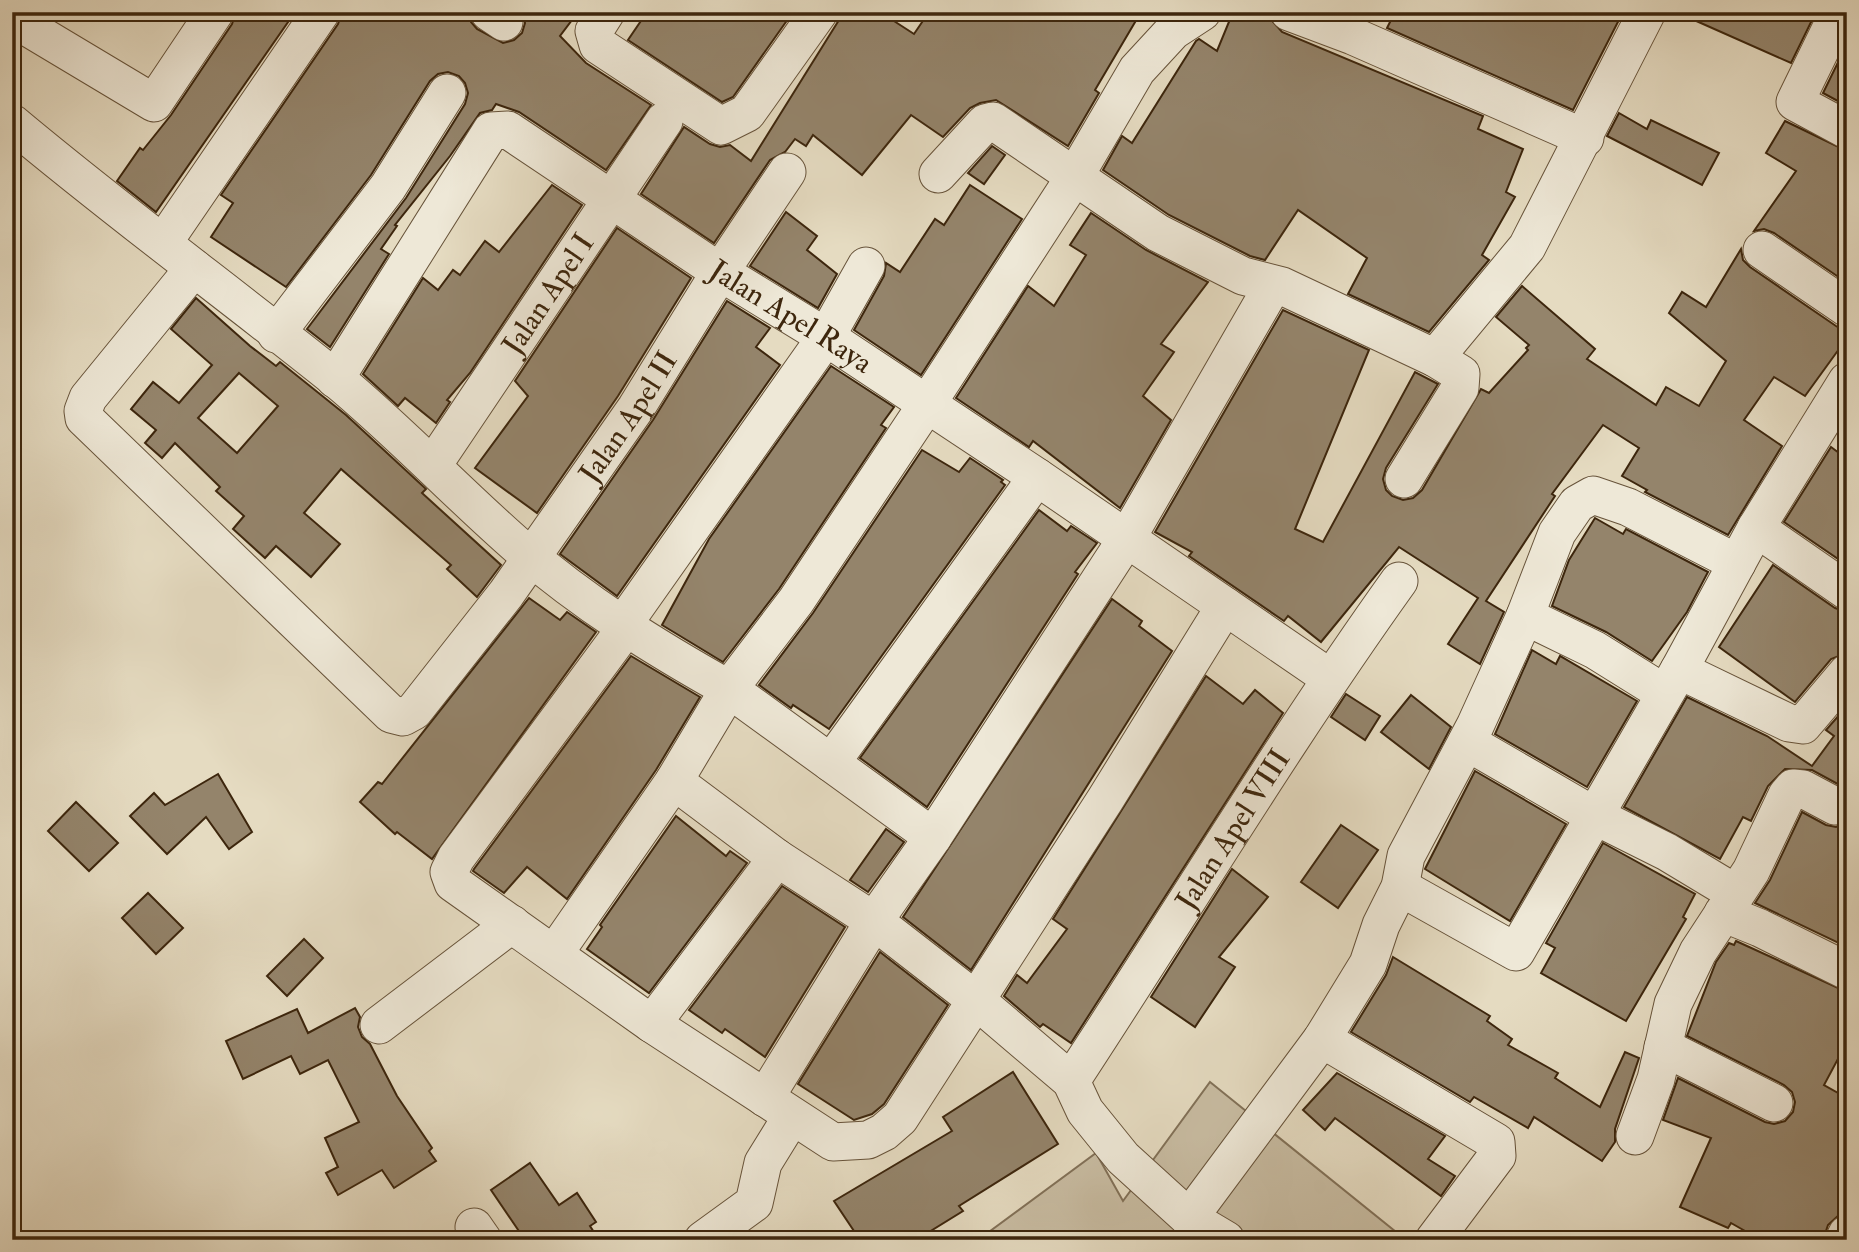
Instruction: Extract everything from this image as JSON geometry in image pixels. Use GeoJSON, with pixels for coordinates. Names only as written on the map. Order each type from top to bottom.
{"type":"FeatureCollection","features":[{"type":"Feature","properties":{"kind":"street"},"geometry":{"type":"LineString","coordinates":[[12,19],[154,103],[215,12]]}},
{"type":"Feature","properties":{"kind":"street"},"geometry":{"type":"LineString","coordinates":[[163,243],[321,12]]}},
{"type":"Feature","properties":{"kind":"street"},"geometry":{"type":"LineString","coordinates":[[606,12],[594,31],[598,45],[721,127],[747,113],[819,12]]}},
{"type":"Feature","properties":{"kind":"street"},"geometry":{"type":"LineString","coordinates":[[554,954],[674,781],[729,689],[796,601],[927,404],[1074,176],[1138,70],[1173,31],[1202,12]]}},
{"type":"Feature","properties":{"kind":"street"},"geometry":{"type":"LineString","coordinates":[[1289,12],[1353,36],[1585,138]]}},
{"type":"Feature","properties":{"kind":"street"},"geometry":{"type":"LineString","coordinates":[[1434,358],[1527,247],[1647,12]]}},
{"type":"Feature","properties":{"kind":"street"},"geometry":{"type":"LineString","coordinates":[[1839,12],[1795,102],[1847,130]]}},
{"type":"Feature","properties":{"kind":"street"},"geometry":{"type":"LineString","coordinates":[[276,334],[388,187],[447,93]]}},
{"type":"Feature","properties":{"kind":"street","name":"Jalan Apel I"},"geometry":{"type":"LineString","coordinates":[[433,465],[664,121]]}},
{"type":"Feature","properties":{"kind":"street"},"geometry":{"type":"LineString","coordinates":[[938,174],[989,121],[1158,233],[1243,276],[1273,285],[1434,358],[1461,374],[1460,388],[1404,479]]}},
{"type":"Feature","properties":{"kind":"street"},"geometry":{"type":"LineString","coordinates":[[12,124],[88,187],[335,379],[433,465],[531,557],[623,628],[729,689],[933,837]]}},
{"type":"Feature","properties":{"kind":"street","name":"Jalan Apel Raya"},"geometry":{"type":"LineString","coordinates":[[335,379],[491,131],[508,130],[720,272],[826,337],[1037,477],[1329,678]]}},
{"type":"Feature","properties":{"kind":"street","name":"Jalan Apel II"},"geometry":{"type":"LineString","coordinates":[[194,268],[88,398],[83,411],[84,418],[391,714],[403,717],[414,711],[531,557],[636,408],[720,272],[787,172]]}},
{"type":"Feature","properties":{"kind":"street"},"geometry":{"type":"LineString","coordinates":[[1762,250],[1847,308]]}},
{"type":"Feature","properties":{"kind":"street"},"geometry":{"type":"LineString","coordinates":[[866,266],[826,337],[739,465],[456,858],[449,872],[453,883],[466,895],[512,924],[652,1024],[833,1142],[868,1140],[884,1132],[900,1118],[977,1001],[1225,606]]}},
{"type":"Feature","properties":{"kind":"street"},"geometry":{"type":"LineString","coordinates":[[703,1240],[754,1203],[779,1107],[874,921],[933,837],[1127,538],[1273,285]]}},
{"type":"Feature","properties":{"kind":"street"},"geometry":{"type":"LineString","coordinates":[[1400,887],[1516,952],[1672,681],[1756,528],[1842,397]]}},
{"type":"Feature","properties":{"kind":"street"},"geometry":{"type":"LineString","coordinates":[[831,763],[1037,477]]}},
{"type":"Feature","properties":{"kind":"street"},"geometry":{"type":"LineString","coordinates":[[1189,1218],[1322,1039],[1368,964],[1381,925],[1400,887],[1405,856],[1466,742],[1525,616],[1557,533],[1577,503],[1593,495],[1628,507],[1737,563]]}},
{"type":"Feature","properties":{"kind":"street"},"geometry":{"type":"LineString","coordinates":[[1756,528],[1847,591]]}},
{"type":"Feature","properties":{"kind":"street","name":"Jalan Apel VIII"},"geometry":{"type":"LineString","coordinates":[[1071,1081],[1206,875],[1329,678],[1399,581]]}},
{"type":"Feature","properties":{"kind":"street"},"geometry":{"type":"LineString","coordinates":[[1525,616],[1595,650],[1789,723],[1803,725],[1847,674]]}},
{"type":"Feature","properties":{"kind":"street"},"geometry":{"type":"LineString","coordinates":[[1466,742],[1593,815],[1667,852],[1760,928],[1847,971]]}},
{"type":"Feature","properties":{"kind":"street"},"geometry":{"type":"LineString","coordinates":[[674,781],[777,858],[874,921],[977,1001],[1071,1081],[1086,1111],[1123,1158],[1189,1218],[1226,1240]]}},
{"type":"Feature","properties":{"kind":"street"},"geometry":{"type":"LineString","coordinates":[[1635,1136],[1656,1079],[1673,1004],[1698,952],[1751,871],[1793,788],[1804,789],[1835,806]]}},
{"type":"Feature","properties":{"kind":"street"},"geometry":{"type":"LineString","coordinates":[[652,1024],[777,858]]}},
{"type":"Feature","properties":{"kind":"street"},"geometry":{"type":"LineString","coordinates":[[379,1025],[512,924]]}},
{"type":"Feature","properties":{"kind":"street"},"geometry":{"type":"LineString","coordinates":[[1322,1039],[1496,1142],[1497,1156],[1434,1240]]}},
{"type":"Feature","properties":{"kind":"street"},"geometry":{"type":"LineString","coordinates":[[1663,1047],[1774,1103]]}},
{"type":"Feature","properties":{"kind":"street"},"geometry":{"type":"LineString","coordinates":[[1844,1240],[1847,1234]]}},
{"type":"Feature","properties":{"kind":"shaded area"},"geometry":{"type":"Polygon","coordinates":[[[1210,1082],[1406,1240],[978,1240],[1096,1153],[1123,1201],[1210,1082]]]}},
{"type":"Feature","properties":{"kind":"building"},"geometry":{"type":"Polygon","coordinates":[[[236,12],[295,12],[156,212],[117,181],[140,148],[143,150],[171,115],[232,24],[236,12]]]}},
{"type":"Feature","properties":{"kind":"building"},"geometry":{"type":"Polygon","coordinates":[[[342,12],[468,12],[477,29],[503,43],[514,40],[522,33],[525,23],[522,12],[578,12],[560,36],[586,63],[651,105],[606,170],[519,112],[496,104],[492,110],[480,113],[395,225],[397,226],[381,249],[389,254],[330,347],[307,329],[406,198],[465,104],[468,93],[459,76],[448,72],[438,74],[430,81],[371,175],[286,287],[211,237],[233,203],[221,195],[338,24],[342,12]]]}},
{"type":"Feature","properties":{"kind":"building"},"geometry":{"type":"Polygon","coordinates":[[[647,12],[779,12],[788,19],[733,97],[722,102],[628,40],[647,12]]]}},
{"type":"Feature","properties":{"kind":"building"},"geometry":{"type":"Polygon","coordinates":[[[844,12],[880,12],[914,34],[929,12],[1141,12],[1095,90],[1099,93],[1068,146],[996,100],[970,108],[943,137],[911,115],[862,175],[813,135],[806,146],[795,139],[785,152],[770,160],[714,243],[641,194],[684,127],[710,144],[720,147],[730,145],[751,161],[844,12]]]}},
{"type":"Feature","properties":{"kind":"building"},"geometry":{"type":"Polygon","coordinates":[[[1233,12],[1257,12],[1269,17],[1282,32],[1483,116],[1478,129],[1523,149],[1506,192],[1515,197],[1482,255],[1489,260],[1429,332],[1348,294],[1367,258],[1298,210],[1265,260],[1250,256],[1169,215],[1103,170],[1122,136],[1132,143],[1196,41],[1199,39],[1217,51],[1233,12]]]}},
{"type":"Feature","properties":{"kind":"building"},"geometry":{"type":"Polygon","coordinates":[[[1395,12],[1623,12],[1573,110],[1387,28],[1395,12]]]}},
{"type":"Feature","properties":{"kind":"building"},"geometry":{"type":"Polygon","coordinates":[[[1676,12],[1816,12],[1791,63],[1676,12]]]}},
{"type":"Feature","properties":{"kind":"building"},"geometry":{"type":"Polygon","coordinates":[[[1847,44],[1847,106],[1823,93],[1847,44]]]}},
{"type":"Feature","properties":{"kind":"building"},"geometry":{"type":"Polygon","coordinates":[[[1619,113],[1647,129],[1651,120],[1719,153],[1702,185],[1607,136],[1619,113]]]}},
{"type":"Feature","properties":{"kind":"building"},"geometry":{"type":"Polygon","coordinates":[[[1785,121],[1847,151],[1847,269],[1840,278],[1774,233],[1764,229],[1754,231],[1796,171],[1766,153],[1785,121]]]}},
{"type":"Feature","properties":{"kind":"building"},"geometry":{"type":"Polygon","coordinates":[[[992,146],[1005,155],[984,184],[968,173],[992,146]]]}},
{"type":"Feature","properties":{"kind":"building"},"geometry":{"type":"Polygon","coordinates":[[[552,185],[582,205],[470,373],[447,400],[450,402],[436,423],[405,398],[398,406],[363,374],[423,278],[438,290],[453,270],[460,275],[485,241],[499,252],[552,185]]]}},
{"type":"Feature","properties":{"kind":"building"},"geometry":{"type":"Polygon","coordinates":[[[970,185],[1022,219],[921,375],[854,330],[884,276],[886,263],[900,272],[935,219],[944,225],[970,185]]]}},
{"type":"Feature","properties":{"kind":"building"},"geometry":{"type":"Polygon","coordinates":[[[786,212],[817,236],[807,250],[837,274],[818,308],[750,266],[786,212]]]}},
{"type":"Feature","properties":{"kind":"building"},"geometry":{"type":"Polygon","coordinates":[[[1091,213],[1146,250],[1208,282],[1161,344],[1174,352],[1143,396],[1171,420],[1120,508],[1033,441],[1029,447],[956,398],[1028,286],[1054,306],[1086,255],[1070,245],[1091,213]]]}},
{"type":"Feature","properties":{"kind":"building"},"geometry":{"type":"Polygon","coordinates":[[[617,228],[691,278],[618,396],[537,513],[475,468],[528,396],[515,381],[617,228]]]}},
{"type":"Feature","properties":{"kind":"building"},"geometry":{"type":"Polygon","coordinates":[[[1741,249],[1743,260],[1750,267],[1847,333],[1847,338],[1805,396],[1774,377],[1744,420],[1782,446],[1728,535],[1645,492],[1647,490],[1622,476],[1639,448],[1603,425],[1552,494],[1555,496],[1486,601],[1504,612],[1480,664],[1448,644],[1478,598],[1399,547],[1321,642],[1288,616],[1284,621],[1189,556],[1192,552],[1155,532],[1283,310],[1369,350],[1295,529],[1323,542],[1415,372],[1438,384],[1386,468],[1383,479],[1386,490],[1392,496],[1403,500],[1413,498],[1422,490],[1481,389],[1489,393],[1528,350],[1526,348],[1529,345],[1496,317],[1522,286],[1595,349],[1587,359],[1656,405],[1666,387],[1699,406],[1726,361],[1669,313],[1682,292],[1706,307],[1741,249]]]}},
{"type":"Feature","properties":{"kind":"building"},"geometry":{"type":"Polygon","coordinates":[[[196,298],[250,346],[276,366],[280,362],[346,415],[426,489],[422,493],[501,565],[477,597],[447,569],[451,565],[341,469],[304,513],[340,544],[311,577],[276,546],[265,558],[233,529],[244,516],[216,491],[220,487],[175,443],[162,458],[145,443],[156,430],[131,409],[153,382],[179,403],[212,365],[171,329],[196,298]],[[239,373],[198,418],[237,453],[278,406],[239,373]]]}},
{"type":"Feature","properties":{"kind":"building"},"geometry":{"type":"Polygon","coordinates":[[[727,301],[770,328],[756,347],[780,365],[617,596],[560,554],[653,420],[727,301]]]}},
{"type":"Feature","properties":{"kind":"building"},"geometry":{"type":"Polygon","coordinates":[[[831,366],[894,407],[881,425],[886,428],[779,589],[723,662],[662,625],[709,539],[831,366]]]}},
{"type":"Feature","properties":{"kind":"building"},"geometry":{"type":"Polygon","coordinates":[[[1831,447],[1847,459],[1847,565],[1784,522],[1831,447]]]}},
{"type":"Feature","properties":{"kind":"building"},"geometry":{"type":"Polygon","coordinates":[[[922,450],[959,472],[970,458],[1003,480],[1001,482],[1005,485],[829,729],[793,705],[791,708],[759,685],[813,613],[922,450]]]}},
{"type":"Feature","properties":{"kind":"building"},"geometry":{"type":"Polygon","coordinates":[[[1039,510],[1067,531],[1071,526],[1097,543],[1075,572],[1078,574],[927,807],[860,758],[1039,510]]]}},
{"type":"Feature","properties":{"kind":"building"},"geometry":{"type":"Polygon","coordinates":[[[1595,518],[1623,534],[1626,529],[1708,572],[1687,612],[1652,661],[1606,632],[1552,606],[1569,560],[1595,518]]]}},
{"type":"Feature","properties":{"kind":"building"},"geometry":{"type":"Polygon","coordinates":[[[1773,565],[1835,608],[1847,612],[1847,653],[1831,659],[1795,702],[1719,647],[1773,565]]]}},
{"type":"Feature","properties":{"kind":"building"},"geometry":{"type":"Polygon","coordinates":[[[529,598],[560,620],[567,612],[596,632],[432,859],[397,832],[395,834],[360,802],[378,782],[382,784],[529,598]]]}},
{"type":"Feature","properties":{"kind":"building"},"geometry":{"type":"Polygon","coordinates":[[[1112,599],[1142,621],[1139,626],[1172,651],[971,970],[903,917],[1112,599]]]}},
{"type":"Feature","properties":{"kind":"building"},"geometry":{"type":"Polygon","coordinates":[[[1532,650],[1556,664],[1560,656],[1637,701],[1587,787],[1495,734],[1532,650]]]}},
{"type":"Feature","properties":{"kind":"building"},"geometry":{"type":"Polygon","coordinates":[[[631,656],[700,697],[656,770],[567,899],[527,867],[504,893],[473,871],[474,869],[631,656]]]}},
{"type":"Feature","properties":{"kind":"building"},"geometry":{"type":"Polygon","coordinates":[[[1206,676],[1243,704],[1255,690],[1283,713],[1071,1043],[1043,1024],[1040,1027],[1004,996],[1017,975],[1027,983],[1067,929],[1053,919],[1206,676]]]}},
{"type":"Feature","properties":{"kind":"building"},"geometry":{"type":"Polygon","coordinates":[[[1346,694],[1380,716],[1365,740],[1331,717],[1346,694]]]}},
{"type":"Feature","properties":{"kind":"building"},"geometry":{"type":"Polygon","coordinates":[[[1411,695],[1451,727],[1429,769],[1381,732],[1411,695]]]}},
{"type":"Feature","properties":{"kind":"building"},"geometry":{"type":"Polygon","coordinates":[[[1687,697],[1767,736],[1812,766],[1834,736],[1826,730],[1847,706],[1847,789],[1812,770],[1785,769],[1768,786],[1751,821],[1743,817],[1720,859],[1624,807],[1687,697]]]}},
{"type":"Feature","properties":{"kind":"building"},"geometry":{"type":"Polygon","coordinates":[[[1475,771],[1566,824],[1510,921],[1425,869],[1475,771]]]}},
{"type":"Feature","properties":{"kind":"building"},"geometry":{"type":"Polygon","coordinates":[[[218,774],[252,832],[229,849],[206,817],[167,854],[130,816],[154,793],[165,805],[218,774]]]}},
{"type":"Feature","properties":{"kind":"building"},"geometry":{"type":"Polygon","coordinates":[[[76,802],[118,843],[89,871],[48,831],[76,802]]]}},
{"type":"Feature","properties":{"kind":"building"},"geometry":{"type":"Polygon","coordinates":[[[1802,812],[1826,825],[1836,827],[1847,823],[1847,947],[1755,903],[1770,880],[1802,812]]]}},
{"type":"Feature","properties":{"kind":"building"},"geometry":{"type":"Polygon","coordinates":[[[676,816],[726,856],[730,851],[747,863],[649,993],[587,949],[602,927],[600,925],[676,816]]]}},
{"type":"Feature","properties":{"kind":"building"},"geometry":{"type":"Polygon","coordinates":[[[1341,825],[1378,850],[1338,908],[1301,882],[1341,825]]]}},
{"type":"Feature","properties":{"kind":"building"},"geometry":{"type":"Polygon","coordinates":[[[886,829],[904,842],[868,892],[850,880],[886,829]]]}},
{"type":"Feature","properties":{"kind":"building"},"geometry":{"type":"Polygon","coordinates":[[[1603,843],[1695,894],[1683,917],[1686,919],[1626,1021],[1541,973],[1555,948],[1546,943],[1603,843]]]}},
{"type":"Feature","properties":{"kind":"building"},"geometry":{"type":"Polygon","coordinates":[[[1232,869],[1268,897],[1219,957],[1235,967],[1195,1027],[1151,997],[1232,869]]]}},
{"type":"Feature","properties":{"kind":"building"},"geometry":{"type":"Polygon","coordinates":[[[782,886],[845,927],[765,1057],[725,1029],[722,1033],[689,1010],[782,886]]]}},
{"type":"Feature","properties":{"kind":"building"},"geometry":{"type":"Polygon","coordinates":[[[148,893],[183,928],[156,954],[122,918],[148,893]]]}},
{"type":"Feature","properties":{"kind":"building"},"geometry":{"type":"Polygon","coordinates":[[[304,939],[323,958],[287,996],[267,976],[304,939]]]}},
{"type":"Feature","properties":{"kind":"building"},"geometry":{"type":"Polygon","coordinates":[[[1736,941],[1847,992],[1847,1042],[1824,1085],[1847,1098],[1847,1200],[1839,1215],[1828,1225],[1823,1240],[1761,1240],[1731,1223],[1728,1228],[1680,1207],[1711,1138],[1663,1120],[1678,1078],[1765,1122],[1774,1124],[1785,1121],[1793,1112],[1795,1102],[1792,1092],[1784,1085],[1687,1036],[1716,962],[1729,943],[1734,945],[1736,941]]]}},
{"type":"Feature","properties":{"kind":"building"},"geometry":{"type":"Polygon","coordinates":[[[880,952],[948,1005],[884,1104],[872,1114],[854,1120],[798,1084],[880,952]]]}},
{"type":"Feature","properties":{"kind":"building"},"geometry":{"type":"Polygon","coordinates":[[[1393,957],[1490,1016],[1487,1021],[1512,1039],[1508,1045],[1558,1073],[1555,1078],[1600,1107],[1625,1052],[1639,1058],[1615,1129],[1615,1142],[1602,1161],[1534,1117],[1528,1128],[1474,1097],[1470,1102],[1351,1032],[1386,975],[1393,957]]]}},
{"type":"Feature","properties":{"kind":"building"},"geometry":{"type":"Polygon","coordinates":[[[355,1008],[360,1017],[358,1027],[362,1037],[370,1044],[397,1096],[432,1148],[429,1151],[436,1161],[394,1188],[382,1170],[338,1195],[326,1173],[338,1167],[325,1138],[359,1122],[328,1060],[300,1074],[291,1056],[243,1079],[226,1041],[297,1009],[308,1033],[355,1008]]]}},
{"type":"Feature","properties":{"kind":"building"},"geometry":{"type":"Polygon","coordinates":[[[1013,1072],[1058,1144],[959,1206],[963,1211],[916,1240],[860,1240],[834,1201],[952,1131],[943,1117],[1013,1072]]]}},
{"type":"Feature","properties":{"kind":"building"},"geometry":{"type":"Polygon","coordinates":[[[1337,1073],[1445,1136],[1428,1159],[1455,1176],[1441,1196],[1335,1118],[1325,1130],[1303,1110],[1337,1073]]]}},
{"type":"Feature","properties":{"kind":"building"},"geometry":{"type":"Polygon","coordinates":[[[530,1163],[559,1205],[577,1193],[596,1222],[590,1226],[599,1240],[525,1240],[491,1190],[530,1163]]]}}]}
